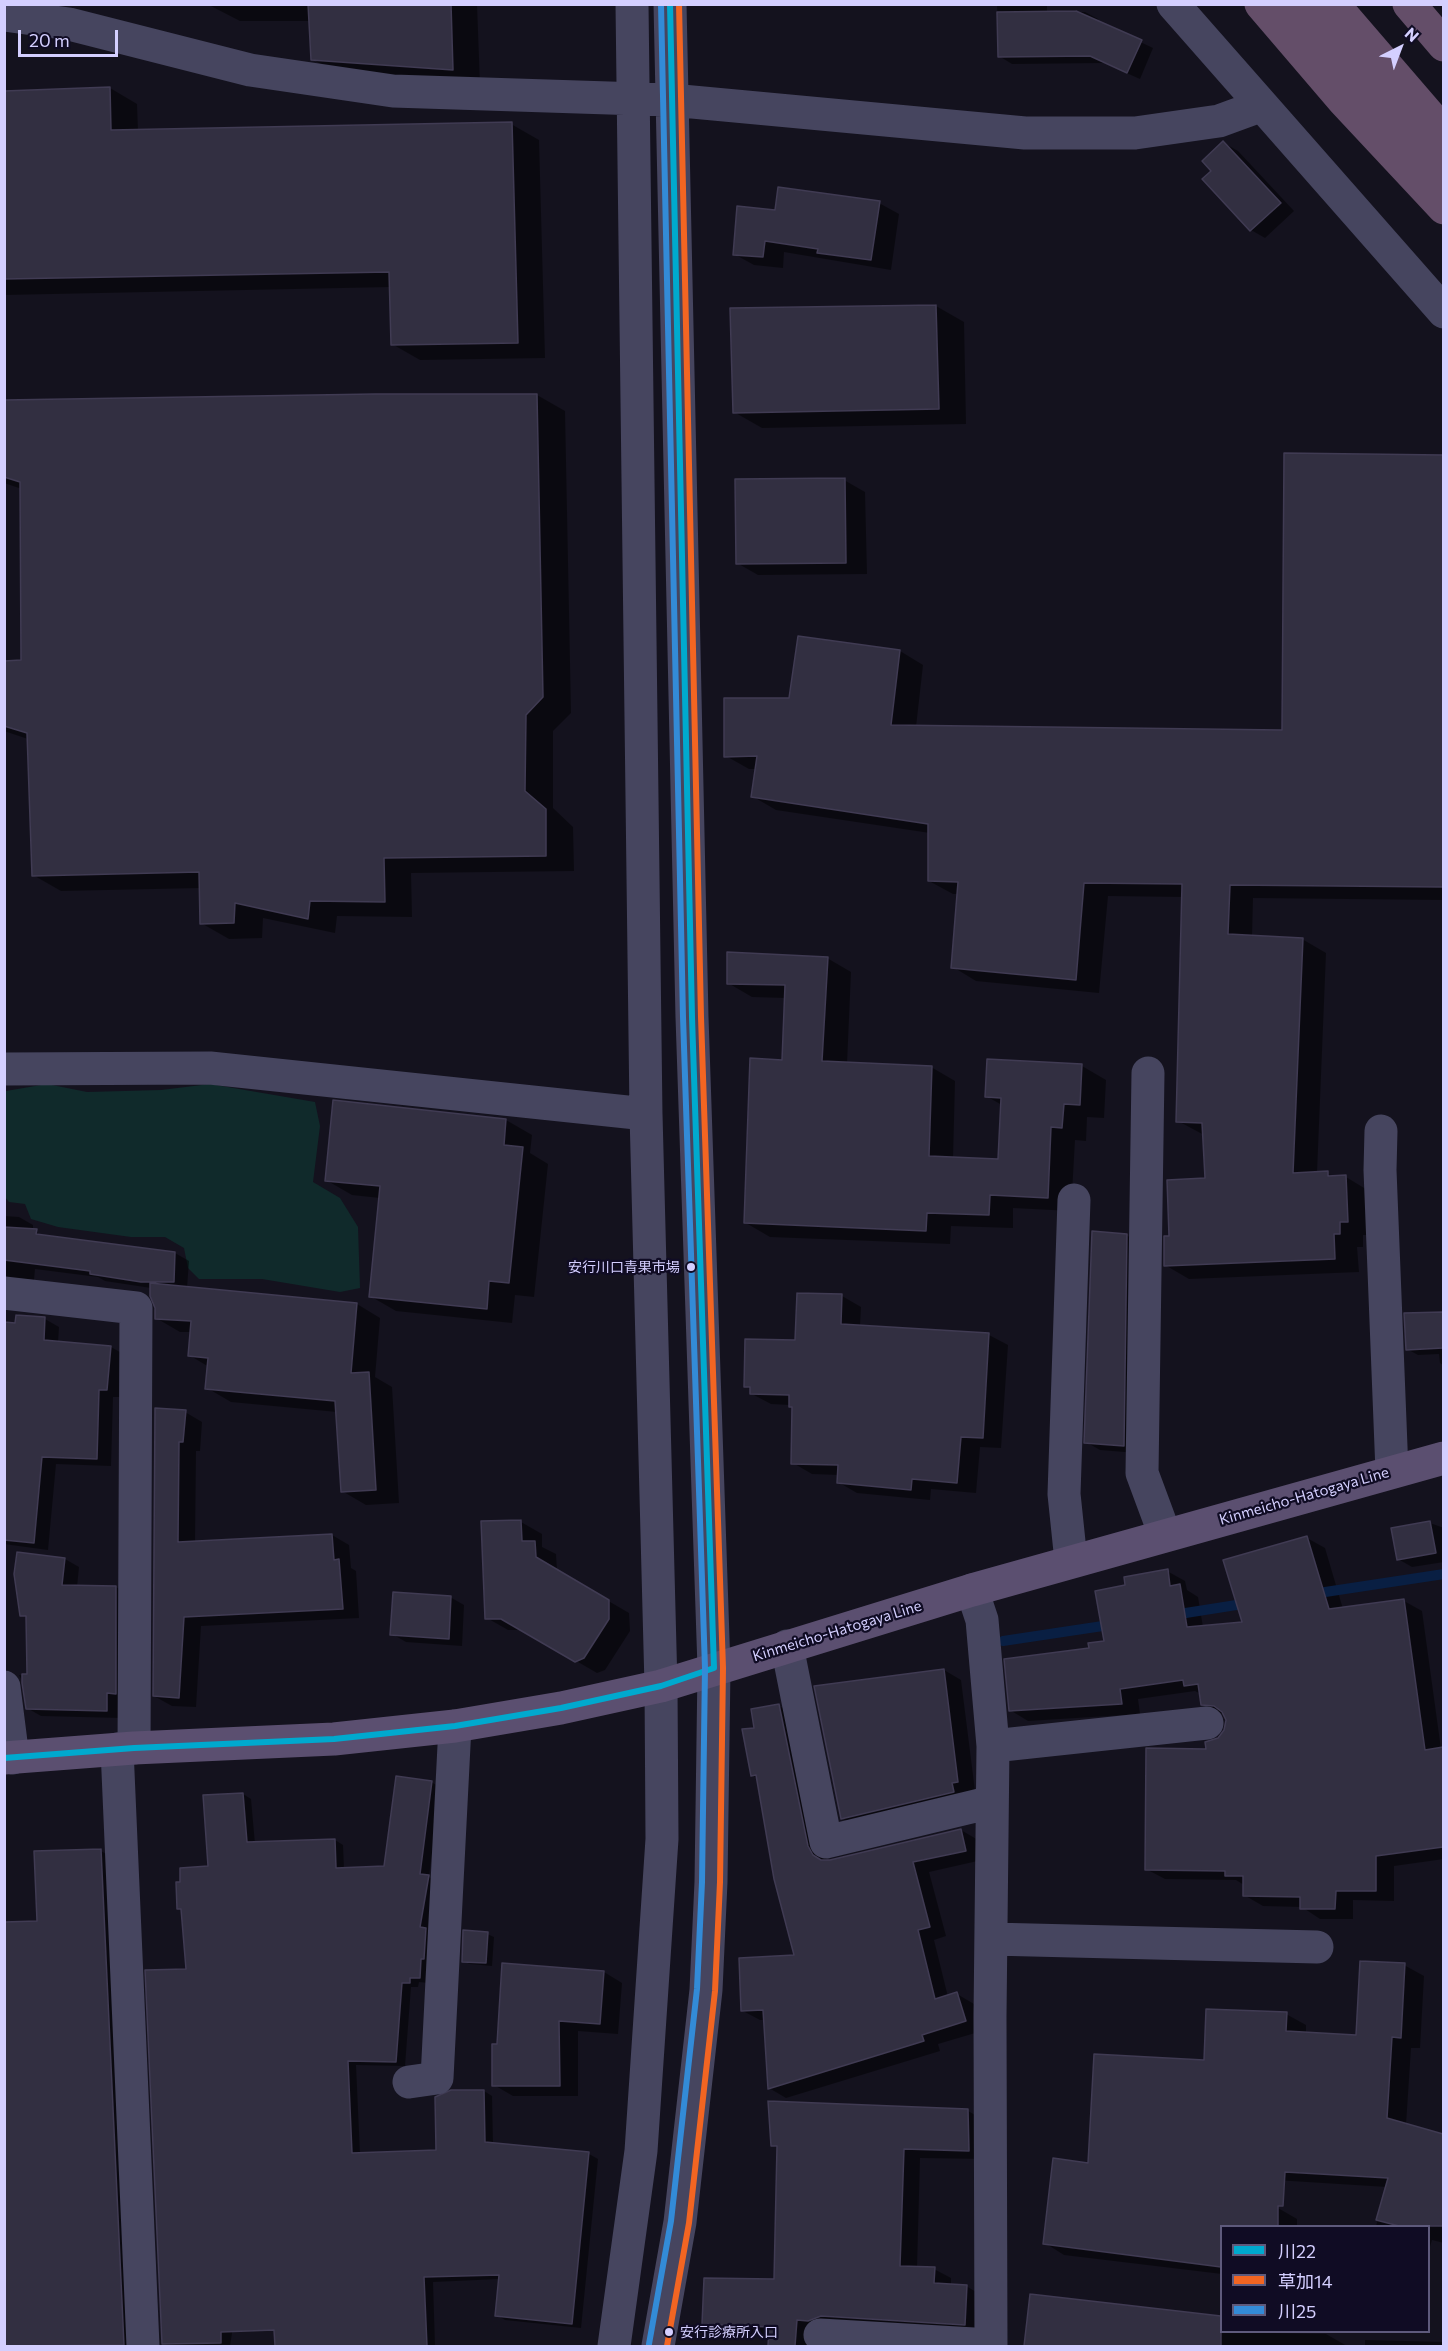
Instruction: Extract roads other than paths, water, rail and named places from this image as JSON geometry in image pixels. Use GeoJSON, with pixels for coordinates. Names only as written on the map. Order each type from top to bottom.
{"type":"FeatureCollection","features":[{"type":"Feature","properties":{"kind":"highway"},"geometry":{"type":"LineString","coordinates":[[1261,4],[1344,101],[1443,208]]}},
{"type":"Feature","properties":{"kind":"highway"},"geometry":{"type":"LineString","coordinates":[[1298,4],[1443,175]]}},
{"type":"Feature","properties":{"kind":"highway"},"geometry":{"type":"LineString","coordinates":[[1334,4],[1443,133]]}},
{"type":"Feature","properties":{"kind":"highway"},"geometry":{"type":"LineString","coordinates":[[1409,4],[1443,45]]}},
{"type":"Feature","properties":{"kind":"main road","name":"Kinmeicho-Hatogaya Line"},"geometry":{"type":"LineString","coordinates":[[9,1758],[125,1749],[334,1739],[455,1726],[561,1708],[661,1686],[1071,1561],[1443,1458]]}},
{"type":"Feature","properties":{"kind":"street"},"geometry":{"type":"LineString","coordinates":[[614,2346],[641,2151],[662,1839],[661,1686],[646,1114],[632,4]]}},
{"type":"Feature","properties":{"kind":"street"},"geometry":{"type":"LineString","coordinates":[[658,2346],[680,2222],[706,1990],[711,1882],[714,1668],[692,1029],[670,4]]}},
{"type":"Feature","properties":{"kind":"street"},"geometry":{"type":"LineString","coordinates":[[1173,4],[1260,106],[1443,312]]}},
{"type":"Feature","properties":{"kind":"street"},"geometry":{"type":"LineString","coordinates":[[4,15],[69,24],[250,70],[393,92],[671,100],[1025,133],[1135,133],[1219,121],[1260,106]]}},
{"type":"Feature","properties":{"kind":"street"},"geometry":{"type":"LineString","coordinates":[[4,1068],[210,1068],[646,1114]]}},
{"type":"Feature","properties":{"kind":"street"},"geometry":{"type":"LineString","coordinates":[[1148,1073],[1142,1473],[1165,1535]]}},
{"type":"Feature","properties":{"kind":"street"},"geometry":{"type":"LineString","coordinates":[[1381,1131],[1380,1170],[1392,1472]]}},
{"type":"Feature","properties":{"kind":"street"},"geometry":{"type":"LineString","coordinates":[[1071,1561],[1064,1494],[1074,1200]]}},
{"type":"Feature","properties":{"kind":"street"},"geometry":{"type":"LineString","coordinates":[[4,1293],[136,1308],[125,1749],[143,2346]]}},
{"type":"Feature","properties":{"kind":"street"},"geometry":{"type":"LineString","coordinates":[[820,2335],[991,2346],[993,1746],[982,1620],[972,1590]]}},
{"type":"Feature","properties":{"kind":"street"},"geometry":{"type":"LineString","coordinates":[[787,1646],[826,1842],[992,1802]]}},
{"type":"Feature","properties":{"kind":"street"},"geometry":{"type":"LineString","coordinates":[[4,1687],[9,1758]]}},
{"type":"Feature","properties":{"kind":"street"},"geometry":{"type":"LineString","coordinates":[[993,1746],[1207,1723]]}},
{"type":"Feature","properties":{"kind":"street"},"geometry":{"type":"LineString","coordinates":[[409,2082],[437,2078],[455,1726]]}},
{"type":"Feature","properties":{"kind":"street"},"geometry":{"type":"LineString","coordinates":[[991,1939],[1317,1947]]}},
{"type":"Feature","properties":{"kind":"waterway"},"geometry":{"type":"LineString","coordinates":[[1312,1594],[1444,1574]]}},
{"type":"Feature","properties":{"kind":"waterway"},"geometry":{"type":"LineString","coordinates":[[1173,1615],[1249,1603]]}},
{"type":"Feature","properties":{"kind":"waterway"},"geometry":{"type":"LineString","coordinates":[[1003,1641],[1116,1624]]}},
{"type":"Feature","properties":{"kind":"place","name":"安行川口青果市場"},"geometry":{"type":"Point","coordinates":[691,1267]}},
{"type":"Feature","properties":{"kind":"place","name":"安行診療所入口"},"geometry":{"type":"Point","coordinates":[669,2332]}}]}
